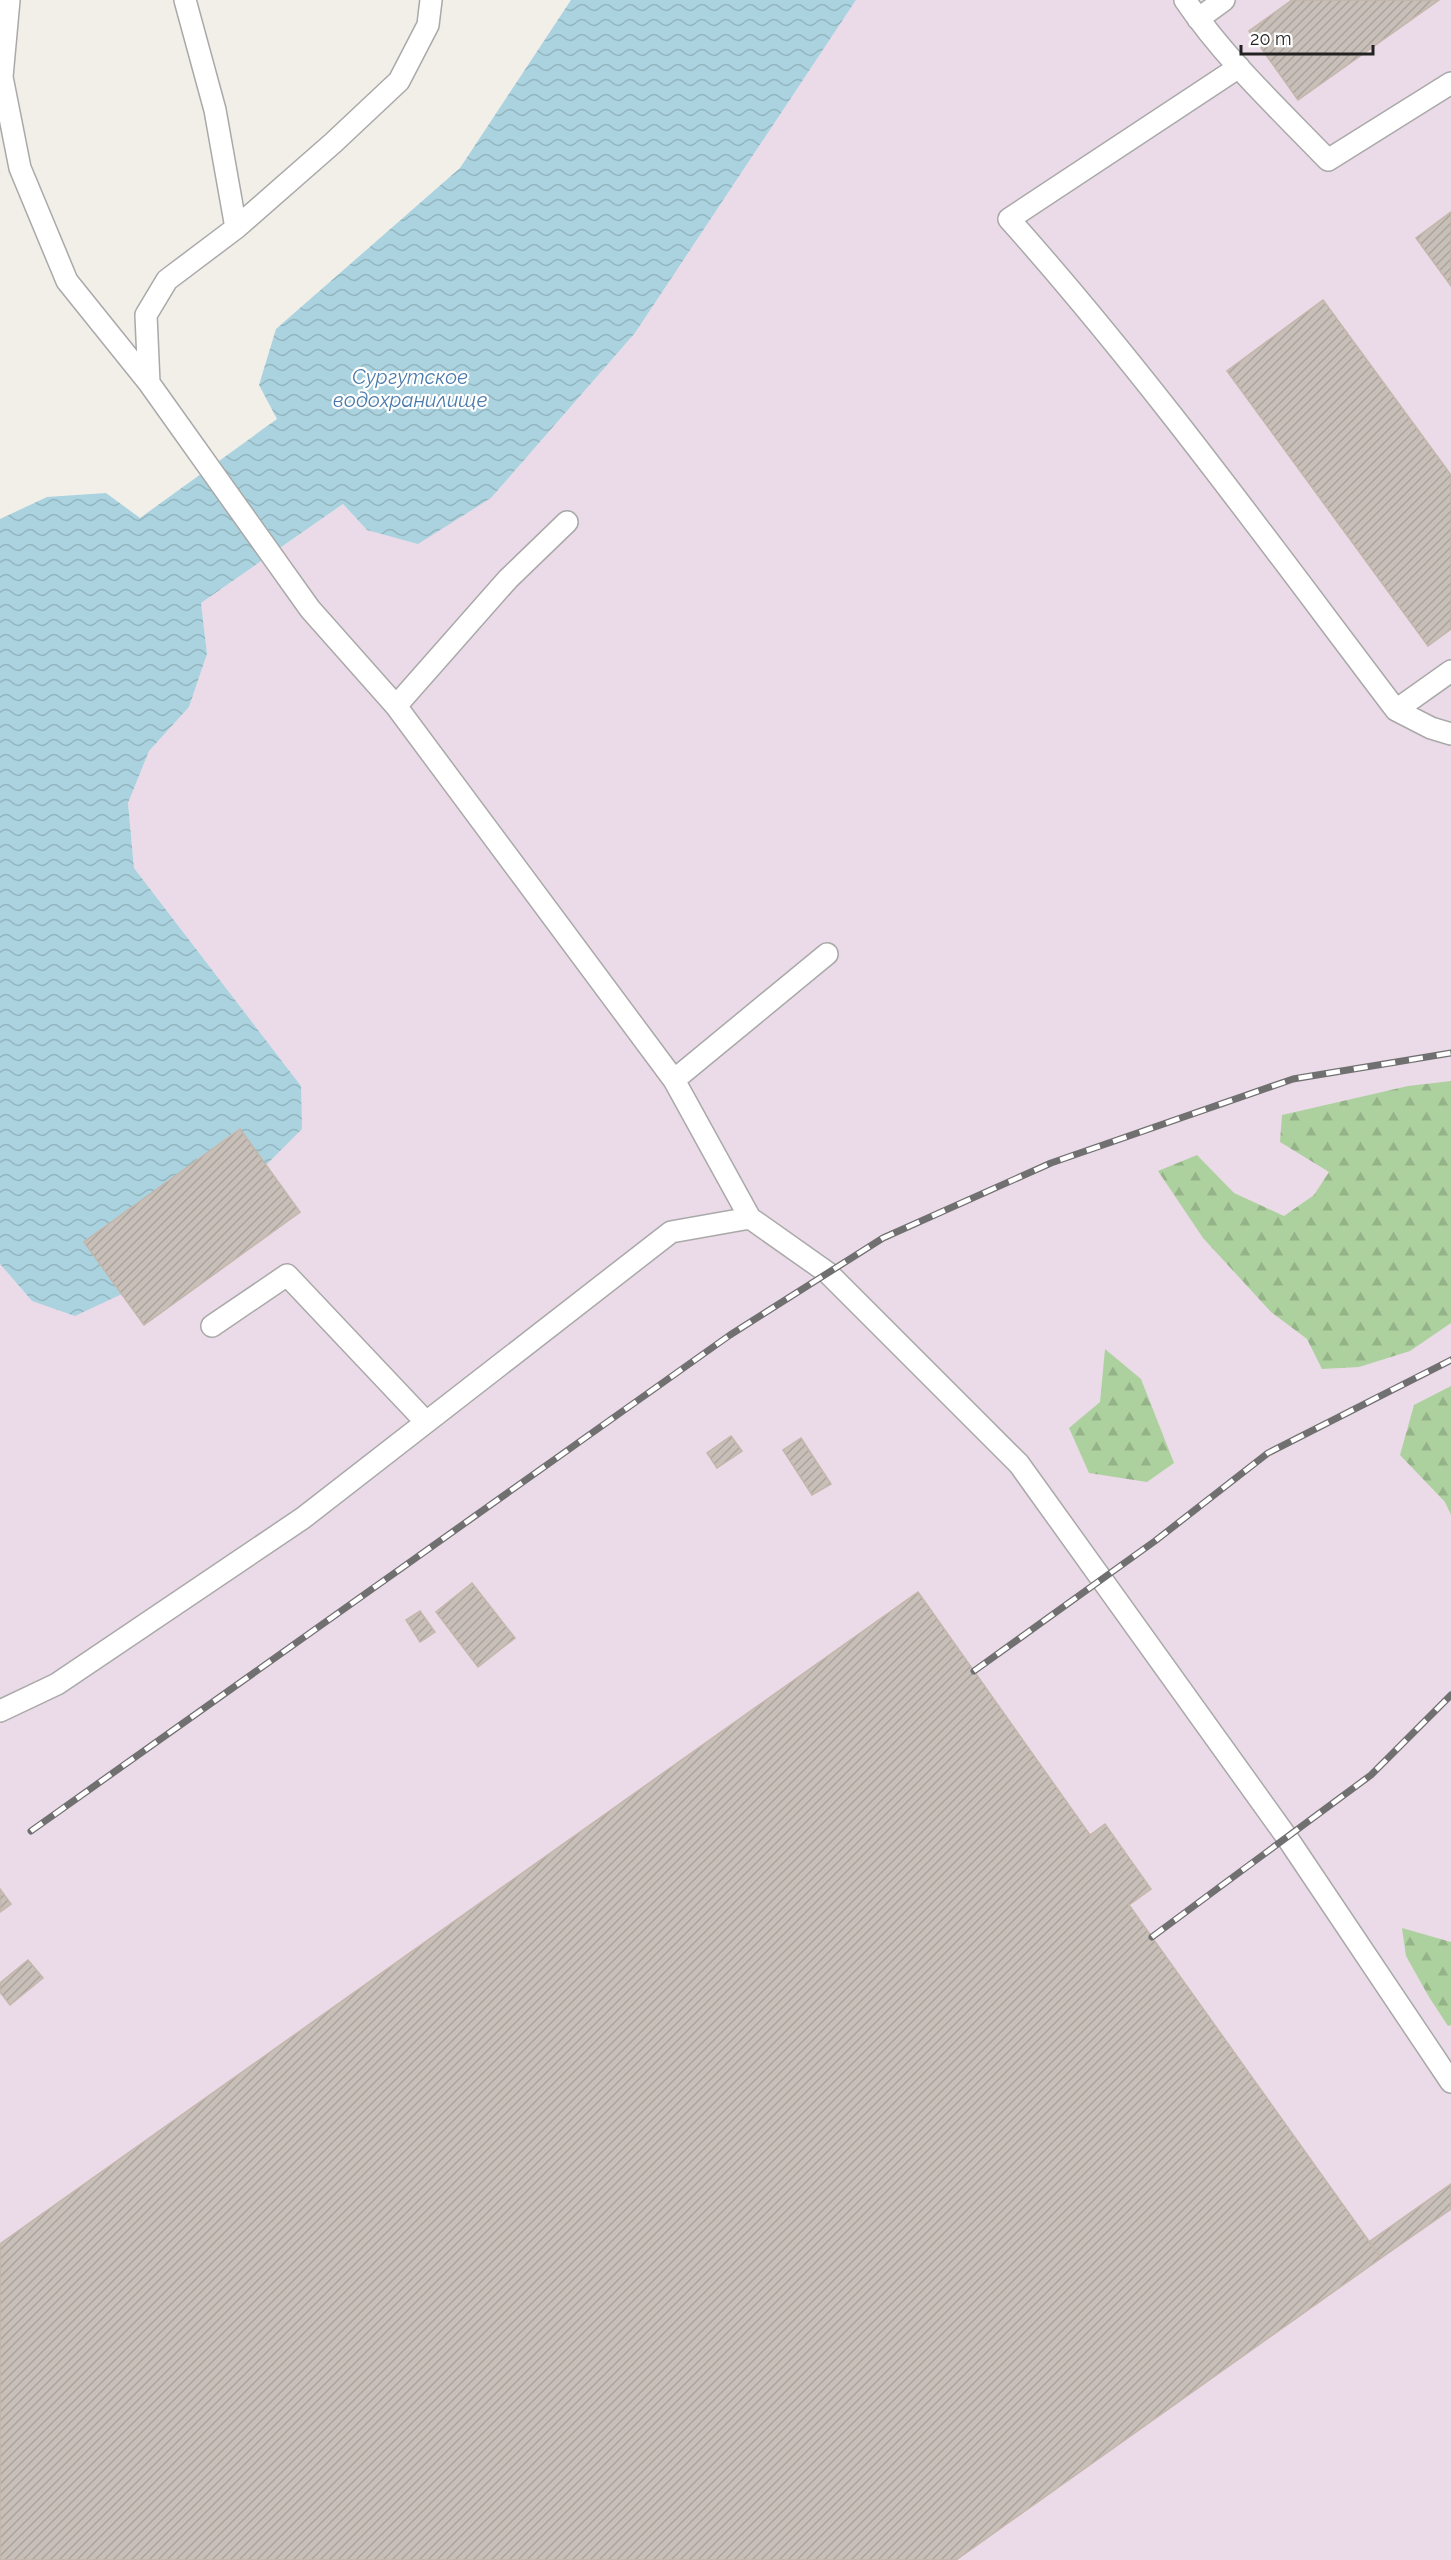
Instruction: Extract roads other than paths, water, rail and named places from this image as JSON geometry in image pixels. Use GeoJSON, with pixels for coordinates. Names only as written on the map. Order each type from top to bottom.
{"type":"FeatureCollection","features":[{"type":"Feature","properties":{"kind":"lane"},"geometry":{"type":"LineString","coordinates":[[9,0],[2,77],[20,168],[67,281],[149,383],[310,609],[396,706],[674,1080],[750,1218],[828,1273],[1019,1464],[1286,1836],[1451,2082]]}},
{"type":"Feature","properties":{"kind":"lane"},"geometry":{"type":"LineString","coordinates":[[185,0],[215,110],[236,228]]}},
{"type":"Feature","properties":{"kind":"lane"},"geometry":{"type":"LineString","coordinates":[[149,383],[146,315],[167,280],[236,228],[333,143],[399,81],[428,25],[430,0]]}},
{"type":"Feature","properties":{"kind":"lane"},"geometry":{"type":"LineString","coordinates":[[1185,0],[1198,19],[1239,67],[1328,160],[1451,83]]}},
{"type":"Feature","properties":{"kind":"lane"},"geometry":{"type":"LineString","coordinates":[[1198,19],[1224,0]]}},
{"type":"Feature","properties":{"kind":"lane"},"geometry":{"type":"LineString","coordinates":[[1239,67],[1009,219],[1070,287],[1138,372],[1396,710],[1431,728],[1451,734]]}},
{"type":"Feature","properties":{"kind":"lane"},"geometry":{"type":"LineString","coordinates":[[396,706],[508,579],[567,522]]}},
{"type":"Feature","properties":{"kind":"lane"},"geometry":{"type":"LineString","coordinates":[[1396,710],[1451,671]]}},
{"type":"Feature","properties":{"kind":"lane"},"geometry":{"type":"LineString","coordinates":[[674,1080],[827,954]]}},
{"type":"Feature","properties":{"kind":"lane"},"geometry":{"type":"LineString","coordinates":[[0,1711],[57,1684],[303,1518],[671,1232],[750,1218]]}},
{"type":"Feature","properties":{"kind":"lane"},"geometry":{"type":"LineString","coordinates":[[212,1326],[287,1275],[425,1421]]}},
{"type":"Feature","properties":{"kind":"water","name":"Сургутское водохранилище"},"geometry":{"type":"Polygon","coordinates":[[[571,0],[856,0],[635,333],[491,498],[418,544],[367,530],[343,504],[201,603],[207,654],[189,707],[149,751],[128,803],[134,868],[301,1086],[302,1129],[266,1165],[239,1129],[84,1242],[122,1294],[75,1316],[32,1301],[0,1264],[0,519],[47,497],[106,493],[140,518],[277,419],[259,385],[276,329],[460,168],[571,0]]]}},
{"type":"Feature","properties":{"kind":"railway"},"geometry":{"type":"LineString","coordinates":[[31,1831],[730,1335],[883,1238],[1051,1163],[1293,1079],[1451,1053]]}},
{"type":"Feature","properties":{"kind":"railway"},"geometry":{"type":"LineString","coordinates":[[974,1671],[1155,1541],[1268,1453],[1451,1360]]}},
{"type":"Feature","properties":{"kind":"railway"},"geometry":{"type":"LineString","coordinates":[[1152,1937],[1371,1775],[1451,1695]]}}]}
